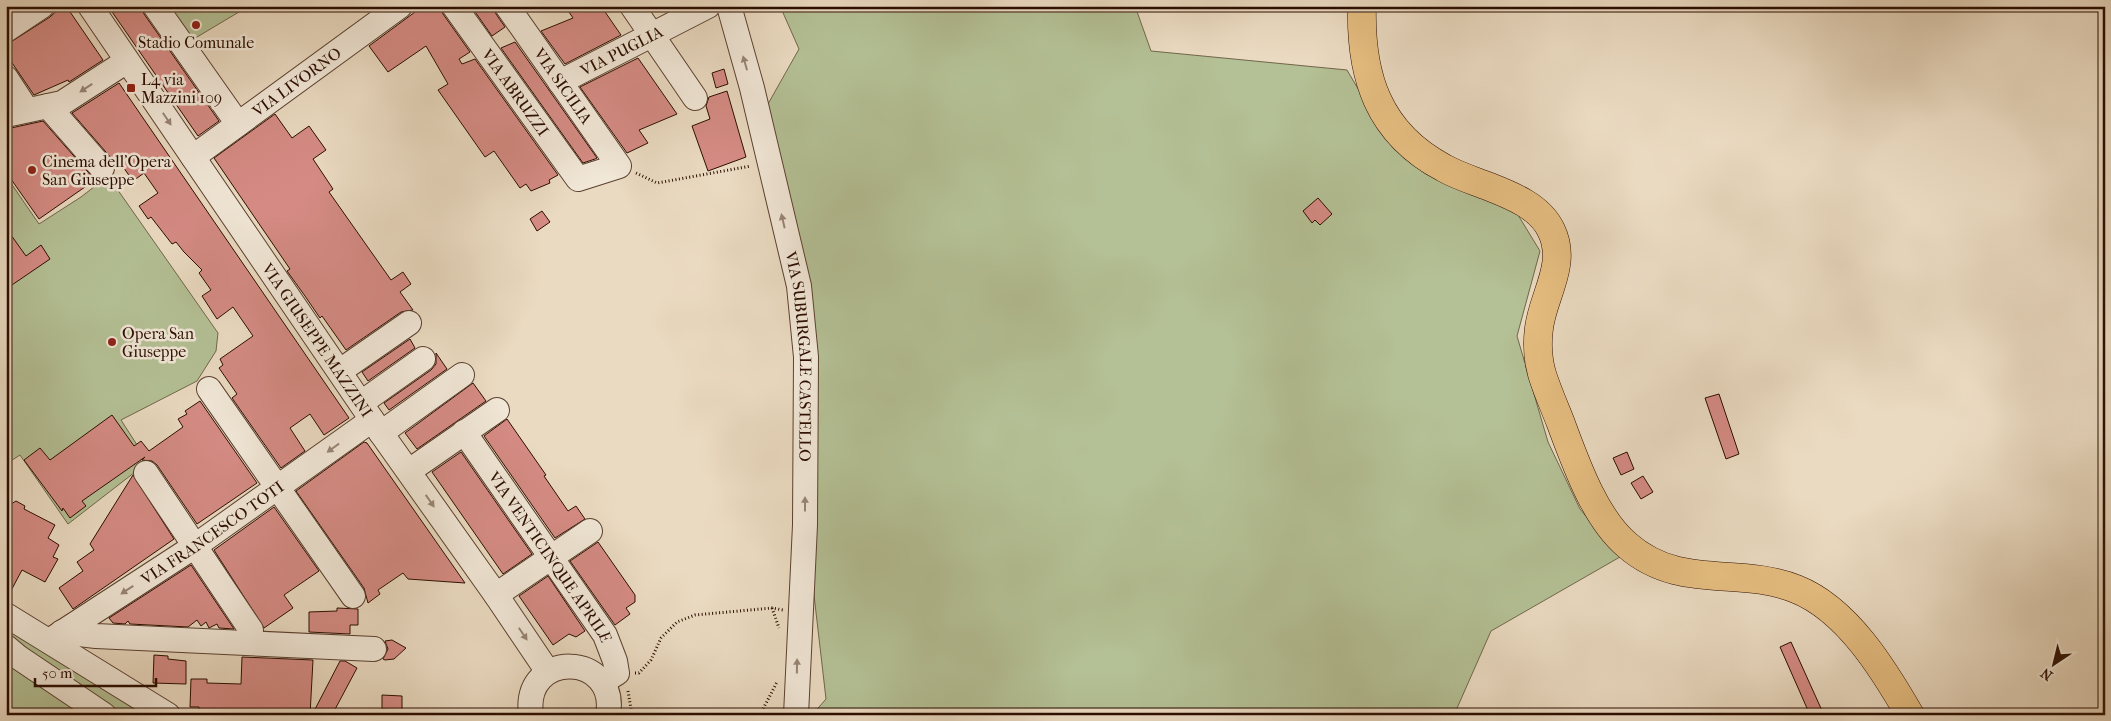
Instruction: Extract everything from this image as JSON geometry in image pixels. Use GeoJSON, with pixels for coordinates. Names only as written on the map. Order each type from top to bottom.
{"type":"FeatureCollection","features":[{"type":"Feature","properties":{"kind":"main road"},"geometry":{"type":"LineString","coordinates":[[1362,6],[1362,35],[1368,77],[1378,103],[1397,132],[1414,149],[1436,164],[1525,204],[1542,218],[1553,234],[1556,243],[1557,264],[1539,328],[1542,372],[1585,482],[1613,531],[1636,552],[1671,569],[1702,576],[1778,584],[1796,589],[1814,598],[1830,609],[1861,642],[1887,677],[1910,715]]}},
{"type":"Feature","properties":{"kind":"street"},"geometry":{"type":"LineString","coordinates":[[6,30],[42,6]]}},
{"type":"Feature","properties":{"kind":"street","name":"VIA GIUSEPPE MAZZINI"},"geometry":{"type":"LineString","coordinates":[[90,6],[371,419],[496,595],[548,672]]}},
{"type":"Feature","properties":{"kind":"street"},"geometry":{"type":"LineString","coordinates":[[155,6],[238,124]]}},
{"type":"Feature","properties":{"kind":"street","name":"VIA LIVORNO"},"geometry":{"type":"LineString","coordinates":[[193,157],[400,6]]}},
{"type":"Feature","properties":{"kind":"street","name":"VIA ABRUZZI"},"geometry":{"type":"LineString","coordinates":[[454,6],[578,180],[619,166]]}},
{"type":"Feature","properties":{"kind":"street","name":"VIA SICILIA"},"geometry":{"type":"LineString","coordinates":[[507,6],[619,166]]}},
{"type":"Feature","properties":{"kind":"street"},"geometry":{"type":"LineString","coordinates":[[632,6],[696,98]]}},
{"type":"Feature","properties":{"kind":"street","name":"VIA PUGLIA"},"geometry":{"type":"LineString","coordinates":[[560,82],[708,6]]}},
{"type":"Feature","properties":{"kind":"street","name":"VIA SUBURGALE CASTELLO"},"geometry":{"type":"LineString","coordinates":[[729,6],[752,88],[798,286],[806,357],[805,525],[796,715]]}},
{"type":"Feature","properties":{"kind":"street"},"geometry":{"type":"LineString","coordinates":[[27,110],[62,104],[127,61]]}},
{"type":"Feature","properties":{"kind":"street"},"geometry":{"type":"LineString","coordinates":[[6,78],[27,110],[102,168]]}},
{"type":"Feature","properties":{"kind":"street"},"geometry":{"type":"LineString","coordinates":[[340,371],[409,323]]}},
{"type":"Feature","properties":{"kind":"street"},"geometry":{"type":"LineString","coordinates":[[371,419],[423,359]]}},
{"type":"Feature","properties":{"kind":"street"},"geometry":{"type":"LineString","coordinates":[[371,419],[462,375]]}},
{"type":"Feature","properties":{"kind":"street"},"geometry":{"type":"LineString","coordinates":[[209,389],[353,596]]}},
{"type":"Feature","properties":{"kind":"street"},"geometry":{"type":"LineString","coordinates":[[409,471],[497,410]]}},
{"type":"Feature","properties":{"kind":"street","name":"VIA FRANCESCO TOTI"},"geometry":{"type":"LineString","coordinates":[[55,636],[195,546],[371,419]]}},
{"type":"Feature","properties":{"kind":"street","name":"VIA VENTICINQUE APRILE"},"geometry":{"type":"LineString","coordinates":[[464,432],[605,635],[615,661],[609,677],[607,693],[608,715]]}},
{"type":"Feature","properties":{"kind":"street"},"geometry":{"type":"LineString","coordinates":[[146,473],[251,630]]}},
{"type":"Feature","properties":{"kind":"street"},"geometry":{"type":"LineString","coordinates":[[496,595],[590,531]]}},
{"type":"Feature","properties":{"kind":"street"},"geometry":{"type":"LineString","coordinates":[[6,615],[55,636],[95,648],[313,655]]}},
{"type":"Feature","properties":{"kind":"street"},"geometry":{"type":"LineString","coordinates":[[55,636],[96,636],[374,649]]}},
{"type":"Feature","properties":{"kind":"street"},"geometry":{"type":"LineString","coordinates":[[55,636],[168,715]]}},
{"type":"Feature","properties":{"kind":"street"},"geometry":{"type":"LineString","coordinates":[[6,647],[104,715]]}},
{"type":"Feature","properties":{"kind":"street"},"geometry":{"type":"LineString","coordinates":[[532,715],[530,704],[532,691],[538,680],[548,672],[562,666],[577,666],[609,677]]}},
{"type":"Feature","properties":{"kind":"path"},"geometry":{"type":"LineString","coordinates":[[619,166],[657,183],[769,162]]}},
{"type":"Feature","properties":{"kind":"path"},"geometry":{"type":"LineString","coordinates":[[609,677],[639,673],[651,660],[661,638],[676,622],[695,614],[772,608],[800,612]]}},
{"type":"Feature","properties":{"kind":"path"},"geometry":{"type":"LineString","coordinates":[[772,608],[779,626],[779,636]]}},
{"type":"Feature","properties":{"kind":"path"},"geometry":{"type":"LineString","coordinates":[[760,715],[777,682],[777,673]]}},
{"type":"Feature","properties":{"kind":"green space","name":"Stadio Comunale"},"geometry":{"type":"Polygon","coordinates":[[[161,6],[249,6],[187,43],[161,6]]]}},
{"type":"Feature","properties":{"kind":"green space"},"geometry":{"type":"Polygon","coordinates":[[[780,6],[1135,6],[1151,51],[1347,70],[1391,145],[1438,178],[1515,210],[1540,251],[1517,336],[1548,442],[1580,509],[1620,557],[1491,631],[1454,715],[812,715],[826,699],[811,569],[809,300],[755,127],[799,49],[780,6]]]}},
{"type":"Feature","properties":{"kind":"green space","name":"Opera San Giuseppe"},"geometry":{"type":"Polygon","coordinates":[[[6,176],[39,224],[81,197],[108,176],[218,333],[216,351],[197,381],[121,420],[148,462],[68,524],[20,455],[6,464],[6,176]]]}},
{"type":"Feature","properties":{"kind":"green space"},"geometry":{"type":"Polygon","coordinates":[[[6,617],[165,715],[6,715],[6,617]]]}},
{"type":"Feature","properties":{"kind":"building"},"geometry":{"type":"Polygon","coordinates":[[[62,6],[66,6],[103,60],[69,82],[68,80],[34,95],[6,54],[6,45],[50,17],[62,6]]]}},
{"type":"Feature","properties":{"kind":"building"},"geometry":{"type":"Polygon","coordinates":[[[108,6],[141,6],[144,14],[219,121],[198,136],[108,6]]]}},
{"type":"Feature","properties":{"kind":"building"},"geometry":{"type":"Polygon","coordinates":[[[413,6],[440,6],[443,14],[470,52],[459,59],[462,64],[475,59],[558,175],[549,180],[550,183],[531,191],[526,184],[520,188],[494,151],[485,157],[438,90],[448,84],[426,46],[388,72],[369,46],[415,12],[413,6]]]}},
{"type":"Feature","properties":{"kind":"building"},"geometry":{"type":"Polygon","coordinates":[[[471,6],[493,6],[505,27],[492,36],[471,6]]]}},
{"type":"Feature","properties":{"kind":"building"},"geometry":{"type":"Polygon","coordinates":[[[565,6],[601,6],[621,35],[565,64],[541,31],[573,18],[565,6]]]}},
{"type":"Feature","properties":{"kind":"building"},"geometry":{"type":"Polygon","coordinates":[[[515,42],[597,158],[583,163],[501,48],[515,42]]]}},
{"type":"Feature","properties":{"kind":"building"},"geometry":{"type":"Polygon","coordinates":[[[638,58],[677,114],[639,130],[648,143],[627,153],[580,87],[638,58]]]}},
{"type":"Feature","properties":{"kind":"building"},"geometry":{"type":"Polygon","coordinates":[[[724,69],[728,84],[716,88],[712,73],[724,69]]]}},
{"type":"Feature","properties":{"kind":"building"},"geometry":{"type":"Polygon","coordinates":[[[119,83],[349,418],[324,435],[310,414],[290,428],[305,451],[281,468],[232,398],[237,394],[219,368],[223,365],[220,359],[253,336],[233,307],[217,319],[202,296],[211,290],[199,273],[202,270],[176,242],[172,244],[151,217],[148,219],[139,206],[158,193],[144,173],[133,181],[121,164],[115,168],[112,159],[72,113],[119,83]]]}},
{"type":"Feature","properties":{"kind":"building"},"geometry":{"type":"Polygon","coordinates":[[[727,91],[746,157],[708,171],[692,126],[710,119],[706,106],[709,97],[727,91]]]}},
{"type":"Feature","properties":{"kind":"building"},"geometry":{"type":"Polygon","coordinates":[[[275,114],[292,138],[309,126],[326,150],[313,159],[333,189],[329,192],[391,280],[403,272],[411,284],[400,292],[413,310],[401,312],[346,350],[322,316],[320,318],[287,271],[290,269],[214,158],[275,114]]]}},
{"type":"Feature","properties":{"kind":"building"},"geometry":{"type":"Polygon","coordinates":[[[43,121],[95,180],[39,219],[6,172],[6,131],[11,128],[43,121]]]}},
{"type":"Feature","properties":{"kind":"building"},"geometry":{"type":"Polygon","coordinates":[[[1318,198],[1332,214],[1320,225],[1315,220],[1312,223],[1303,211],[1318,198]]]}},
{"type":"Feature","properties":{"kind":"building"},"geometry":{"type":"Polygon","coordinates":[[[542,211],[550,222],[537,231],[530,219],[542,211]]]}},
{"type":"Feature","properties":{"kind":"building"},"geometry":{"type":"Polygon","coordinates":[[[6,228],[26,256],[41,245],[50,259],[6,289],[6,228]]]}},
{"type":"Feature","properties":{"kind":"building"},"geometry":{"type":"Polygon","coordinates":[[[410,339],[415,348],[368,381],[362,372],[410,339]]]}},
{"type":"Feature","properties":{"kind":"building"},"geometry":{"type":"Polygon","coordinates":[[[436,353],[447,369],[389,410],[384,403],[431,370],[436,364],[436,353]]]}},
{"type":"Feature","properties":{"kind":"building"},"geometry":{"type":"Polygon","coordinates":[[[473,383],[486,401],[417,449],[405,433],[473,383]]]}},
{"type":"Feature","properties":{"kind":"building"},"geometry":{"type":"Polygon","coordinates":[[[1719,394],[1739,454],[1726,459],[1705,398],[1719,394]]]}},
{"type":"Feature","properties":{"kind":"building"},"geometry":{"type":"Polygon","coordinates":[[[200,401],[257,483],[197,524],[157,465],[152,461],[142,460],[145,457],[82,501],[86,506],[70,518],[63,508],[62,511],[24,460],[40,448],[50,460],[112,415],[134,446],[141,441],[149,451],[183,427],[178,419],[187,414],[185,411],[200,401]]]}},
{"type":"Feature","properties":{"kind":"building"},"geometry":{"type":"Polygon","coordinates":[[[507,419],[546,475],[544,476],[568,511],[576,506],[585,519],[555,538],[484,436],[507,419]]]}},
{"type":"Feature","properties":{"kind":"building"},"geometry":{"type":"Polygon","coordinates":[[[364,442],[367,443],[465,583],[408,579],[403,573],[378,590],[380,594],[368,603],[364,588],[296,491],[364,442]]]}},
{"type":"Feature","properties":{"kind":"building"},"geometry":{"type":"Polygon","coordinates":[[[461,452],[532,554],[503,574],[432,472],[461,452]]]}},
{"type":"Feature","properties":{"kind":"building"},"geometry":{"type":"Polygon","coordinates":[[[1627,452],[1634,469],[1621,475],[1613,458],[1627,452]]]}},
{"type":"Feature","properties":{"kind":"building"},"geometry":{"type":"Polygon","coordinates":[[[133,475],[174,539],[73,609],[59,588],[83,571],[77,562],[94,550],[90,544],[133,475]]]}},
{"type":"Feature","properties":{"kind":"building"},"geometry":{"type":"Polygon","coordinates":[[[1643,476],[1653,492],[1641,499],[1631,483],[1643,476]]]}},
{"type":"Feature","properties":{"kind":"building"},"geometry":{"type":"Polygon","coordinates":[[[16,501],[25,506],[24,509],[55,525],[48,538],[59,545],[53,557],[58,559],[45,582],[22,570],[6,600],[6,507],[16,501]]]}},
{"type":"Feature","properties":{"kind":"building"},"geometry":{"type":"Polygon","coordinates":[[[274,507],[319,571],[284,595],[293,608],[264,628],[214,550],[274,507]]]}},
{"type":"Feature","properties":{"kind":"building"},"geometry":{"type":"Polygon","coordinates":[[[598,542],[635,595],[635,602],[626,608],[630,614],[615,625],[570,561],[598,542]]]}},
{"type":"Feature","properties":{"kind":"building"},"geometry":{"type":"Polygon","coordinates":[[[191,565],[234,629],[219,628],[217,624],[209,628],[206,622],[201,626],[197,620],[188,627],[130,624],[128,621],[125,624],[113,623],[109,618],[191,565]]]}},
{"type":"Feature","properties":{"kind":"building"},"geometry":{"type":"Polygon","coordinates":[[[548,576],[585,631],[576,637],[569,634],[553,645],[519,596],[548,576]]]}},
{"type":"Feature","properties":{"kind":"building"},"geometry":{"type":"Polygon","coordinates":[[[337,608],[358,609],[358,625],[350,625],[350,634],[309,632],[309,612],[337,611],[337,608]]]}},
{"type":"Feature","properties":{"kind":"building"},"geometry":{"type":"Polygon","coordinates":[[[392,640],[406,648],[394,659],[385,660],[383,659],[388,649],[385,641],[392,640]]]}},
{"type":"Feature","properties":{"kind":"building"},"geometry":{"type":"Polygon","coordinates":[[[1791,642],[1824,715],[1810,715],[1780,647],[1791,642]]]}},
{"type":"Feature","properties":{"kind":"building"},"geometry":{"type":"Polygon","coordinates":[[[154,655],[168,656],[168,659],[186,661],[186,684],[153,683],[154,655]]]}},
{"type":"Feature","properties":{"kind":"building"},"geometry":{"type":"Polygon","coordinates":[[[242,657],[313,660],[310,715],[199,715],[199,707],[190,707],[191,679],[207,679],[207,683],[241,684],[242,657]]]}},
{"type":"Feature","properties":{"kind":"building"},"geometry":{"type":"Polygon","coordinates":[[[340,661],[345,661],[357,668],[332,715],[312,715],[340,661]]]}},
{"type":"Feature","properties":{"kind":"building"},"geometry":{"type":"Polygon","coordinates":[[[382,695],[402,696],[402,710],[382,709],[382,695]]]}},
{"type":"Feature","properties":{"kind":"place","name":"Stadio Comunale"},"geometry":{"type":"Point","coordinates":[196,25]}},
{"type":"Feature","properties":{"kind":"place","name":"L4 via Mazzini 109"},"geometry":{"type":"Point","coordinates":[131,88]}},
{"type":"Feature","properties":{"kind":"place","name":"Cinema dell'Opera San Giuseppe"},"geometry":{"type":"Point","coordinates":[32,170]}},
{"type":"Feature","properties":{"kind":"place","name":"Opera San Giuseppe"},"geometry":{"type":"Point","coordinates":[112,342]}}]}
